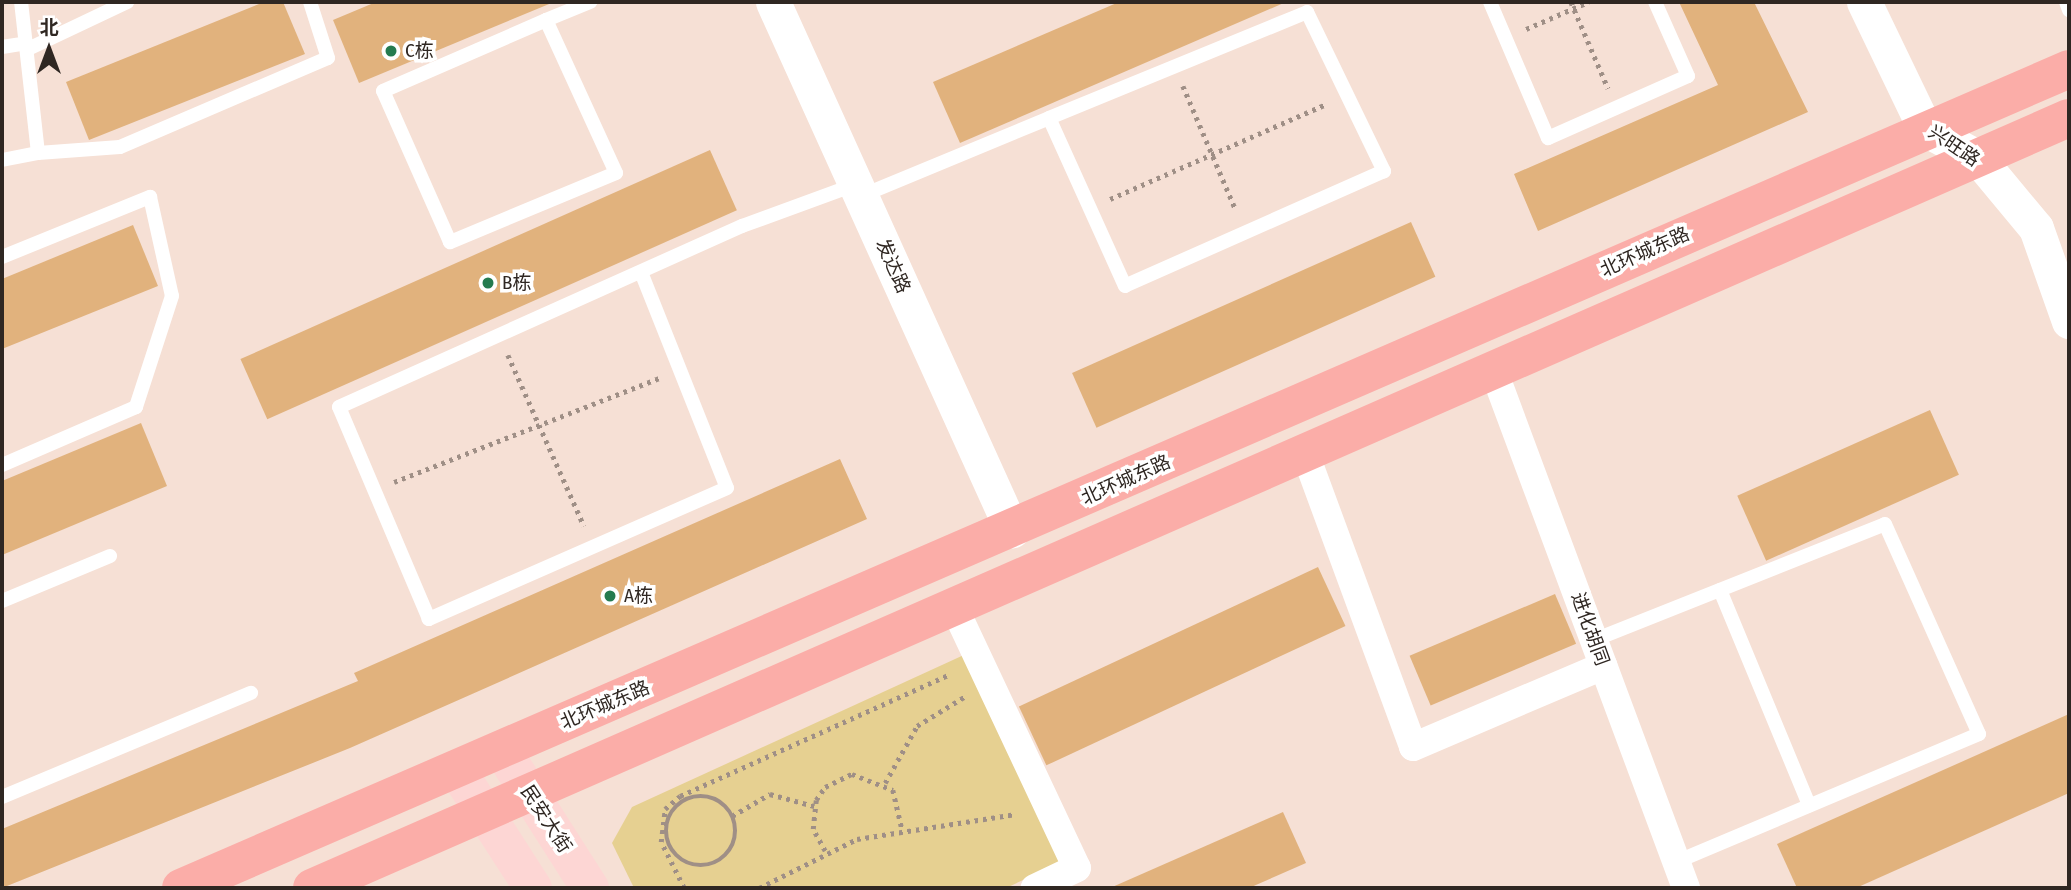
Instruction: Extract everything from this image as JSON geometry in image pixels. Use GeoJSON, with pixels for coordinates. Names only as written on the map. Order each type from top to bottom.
{"type":"FeatureCollection","features":[{"type":"Feature","properties":{"kind":"main road","name":"北环城东路"},"geometry":{"type":"LineString","coordinates":[[181,888],[1012,530],[1925,129],[2069,69]]}},
{"type":"Feature","properties":{"kind":"main road"},"geometry":{"type":"LineString","coordinates":[[312,888],[359,879],[485,813],[2069,118]]}},
{"type":"Feature","properties":{"kind":"main road","name":"民安大街"},"geometry":{"type":"LineString","coordinates":[[502,750],[590,888]]}},
{"type":"Feature","properties":{"kind":"main road"},"geometry":{"type":"LineString","coordinates":[[457,770],[533,888]]}},
{"type":"Feature","properties":{"kind":"street","name":"发达路"},"geometry":{"type":"LineString","coordinates":[[773,2],[1012,530]]}},
{"type":"Feature","properties":{"kind":"street","name":"兴旺路"},"geometry":{"type":"LineString","coordinates":[[1864,2],[1925,129],[1977,157],[2036,228],[2069,321]]}},
{"type":"Feature","properties":{"kind":"street","name":"进化胡同"},"geometry":{"type":"LineString","coordinates":[[1493,369],[1686,888]]}},
{"type":"Feature","properties":{"kind":"street"},"geometry":{"type":"LineString","coordinates":[[1305,453],[1413,747],[1599,653]]}},
{"type":"Feature","properties":{"kind":"street"},"geometry":{"type":"LineString","coordinates":[[955,609],[1077,868],[1035,888]]}},
{"type":"Feature","properties":{"kind":"lane"},"geometry":{"type":"LineString","coordinates":[[21,2],[38,153]]}},
{"type":"Feature","properties":{"kind":"lane"},"geometry":{"type":"LineString","coordinates":[[2,47],[28,46],[127,2]]}},
{"type":"Feature","properties":{"kind":"lane"},"geometry":{"type":"LineString","coordinates":[[2,160],[38,153],[120,148],[328,58],[310,2]]}},
{"type":"Feature","properties":{"kind":"lane"},"geometry":{"type":"LineString","coordinates":[[546,20],[616,173],[450,242],[383,90],[546,20],[590,2]]}},
{"type":"Feature","properties":{"kind":"lane"},"geometry":{"type":"LineString","coordinates":[[1490,2],[1549,138],[1688,76],[1655,2]]}},
{"type":"Feature","properties":{"kind":"lane"},"geometry":{"type":"LineString","coordinates":[[2066,2],[2069,10]]}},
{"type":"Feature","properties":{"kind":"lane"},"geometry":{"type":"LineString","coordinates":[[641,272],[727,488],[429,619],[339,407],[641,272],[1049,118],[1307,12],[1384,171],[1125,286],[1049,118]]}},
{"type":"Feature","properties":{"kind":"lane"},"geometry":{"type":"LineString","coordinates":[[2,257],[150,197],[172,296],[136,407],[2,464]]}},
{"type":"Feature","properties":{"kind":"lane"},"geometry":{"type":"LineString","coordinates":[[1599,653],[1720,590],[1885,524],[1979,734],[1676,862]]}},
{"type":"Feature","properties":{"kind":"lane"},"geometry":{"type":"LineString","coordinates":[[2,601],[110,556]]}},
{"type":"Feature","properties":{"kind":"lane"},"geometry":{"type":"LineString","coordinates":[[1720,590],[1810,805]]}},
{"type":"Feature","properties":{"kind":"lane"},"geometry":{"type":"LineString","coordinates":[[2,797],[251,693]]}},
{"type":"Feature","properties":{"kind":"path"},"geometry":{"type":"LineString","coordinates":[[1571,2],[1616,108]]}},
{"type":"Feature","properties":{"kind":"path"},"geometry":{"type":"LineString","coordinates":[[1506,38],[1588,2]]}},
{"type":"Feature","properties":{"kind":"path"},"geometry":{"type":"LineString","coordinates":[[1175,66],[1246,233]]}},
{"type":"Feature","properties":{"kind":"path"},"geometry":{"type":"LineString","coordinates":[[1090,208],[1347,94]]}},
{"type":"Feature","properties":{"kind":"path"},"geometry":{"type":"LineString","coordinates":[[499,335],[593,547]]}},
{"type":"Feature","properties":{"kind":"path"},"geometry":{"type":"LineString","coordinates":[[374,490],[680,370]]}},
{"type":"Feature","properties":{"kind":"path"},"geometry":{"type":"LineString","coordinates":[[885,783],[918,726],[984,671]]}},
{"type":"Feature","properties":{"kind":"path"},"geometry":{"type":"LineString","coordinates":[[684,888],[661,842],[666,816],[680,796],[984,671]]}},
{"type":"Feature","properties":{"kind":"path"},"geometry":{"type":"LineString","coordinates":[[825,851],[813,830],[814,806],[837,778],[867,775],[885,783],[900,804],[902,828]]}},
{"type":"Feature","properties":{"kind":"path"},"geometry":{"type":"LineString","coordinates":[[732,816],[769,794],[814,806]]}},
{"type":"Feature","properties":{"kind":"path"},"geometry":{"type":"LineString","coordinates":[[700,796],[723,803],[732,816],[733,847],[705,867],[674,855],[665,834],[666,816],[678,804],[700,796]]}},
{"type":"Feature","properties":{"kind":"path"},"geometry":{"type":"LineString","coordinates":[[759,888],[825,851],[902,828],[1050,811]]}},
{"type":"Feature","properties":{"kind":"shaded area"},"geometry":{"type":"Polygon","coordinates":[[[966,654],[1062,862],[1006,888],[634,888],[612,843],[632,807],[966,654]]]}},
{"type":"Feature","properties":{"kind":"building"},"geometry":{"type":"Polygon","coordinates":[[[264,2],[283,2],[305,54],[89,140],[66,82],[264,2]]]}},
{"type":"Feature","properties":{"kind":"building","name":"C栋"},"geometry":{"type":"Polygon","coordinates":[[[376,2],[554,2],[359,83],[333,20],[376,2]]]}},
{"type":"Feature","properties":{"kind":"building"},"geometry":{"type":"Polygon","coordinates":[[[1119,2],[1286,2],[960,143],[933,82],[1119,2]]]}},
{"type":"Feature","properties":{"kind":"building"},"geometry":{"type":"Polygon","coordinates":[[[1679,2],[1754,2],[1808,112],[1538,231],[1514,174],[1718,85],[1679,2]]]}},
{"type":"Feature","properties":{"kind":"building","name":"B栋"},"geometry":{"type":"Polygon","coordinates":[[[710,150],[737,210],[267,419],[240,359],[710,150]]]}},
{"type":"Feature","properties":{"kind":"building"},"geometry":{"type":"Polygon","coordinates":[[[1411,222],[1435,277],[1096,428],[1072,373],[1411,222]]]}},
{"type":"Feature","properties":{"kind":"building"},"geometry":{"type":"Polygon","coordinates":[[[133,225],[158,286],[2,349],[2,279],[133,225]]]}},
{"type":"Feature","properties":{"kind":"building"},"geometry":{"type":"Polygon","coordinates":[[[1930,410],[1959,475],[1766,561],[1737,496],[1930,410]]]}},
{"type":"Feature","properties":{"kind":"building"},"geometry":{"type":"Polygon","coordinates":[[[141,423],[167,486],[2,555],[2,481],[141,423]]]}},
{"type":"Feature","properties":{"kind":"building","name":"A栋"},"geometry":{"type":"Polygon","coordinates":[[[840,459],[867,519],[350,748],[2,888],[2,829],[358,681],[354,673],[840,459]]]}},
{"type":"Feature","properties":{"kind":"building"},"geometry":{"type":"Polygon","coordinates":[[[1318,567],[1345,626],[1046,765],[1019,706],[1318,567]]]}},
{"type":"Feature","properties":{"kind":"building"},"geometry":{"type":"Polygon","coordinates":[[[1555,594],[1576,644],[1431,705],[1410,656],[1555,594]]]}},
{"type":"Feature","properties":{"kind":"building"},"geometry":{"type":"Polygon","coordinates":[[[2069,714],[2069,793],[1856,888],[1797,888],[1777,844],[2069,714]]]}},
{"type":"Feature","properties":{"kind":"building"},"geometry":{"type":"Polygon","coordinates":[[[1283,812],[1306,863],[1249,888],[1110,888],[1283,812]]]}},
{"type":"Feature","properties":{"kind":"place","name":"C栋"},"geometry":{"type":"Point","coordinates":[391,51]}},
{"type":"Feature","properties":{"kind":"place","name":"B栋"},"geometry":{"type":"Point","coordinates":[488,283]}},
{"type":"Feature","properties":{"kind":"place","name":"A栋"},"geometry":{"type":"Point","coordinates":[610,596]}}]}
